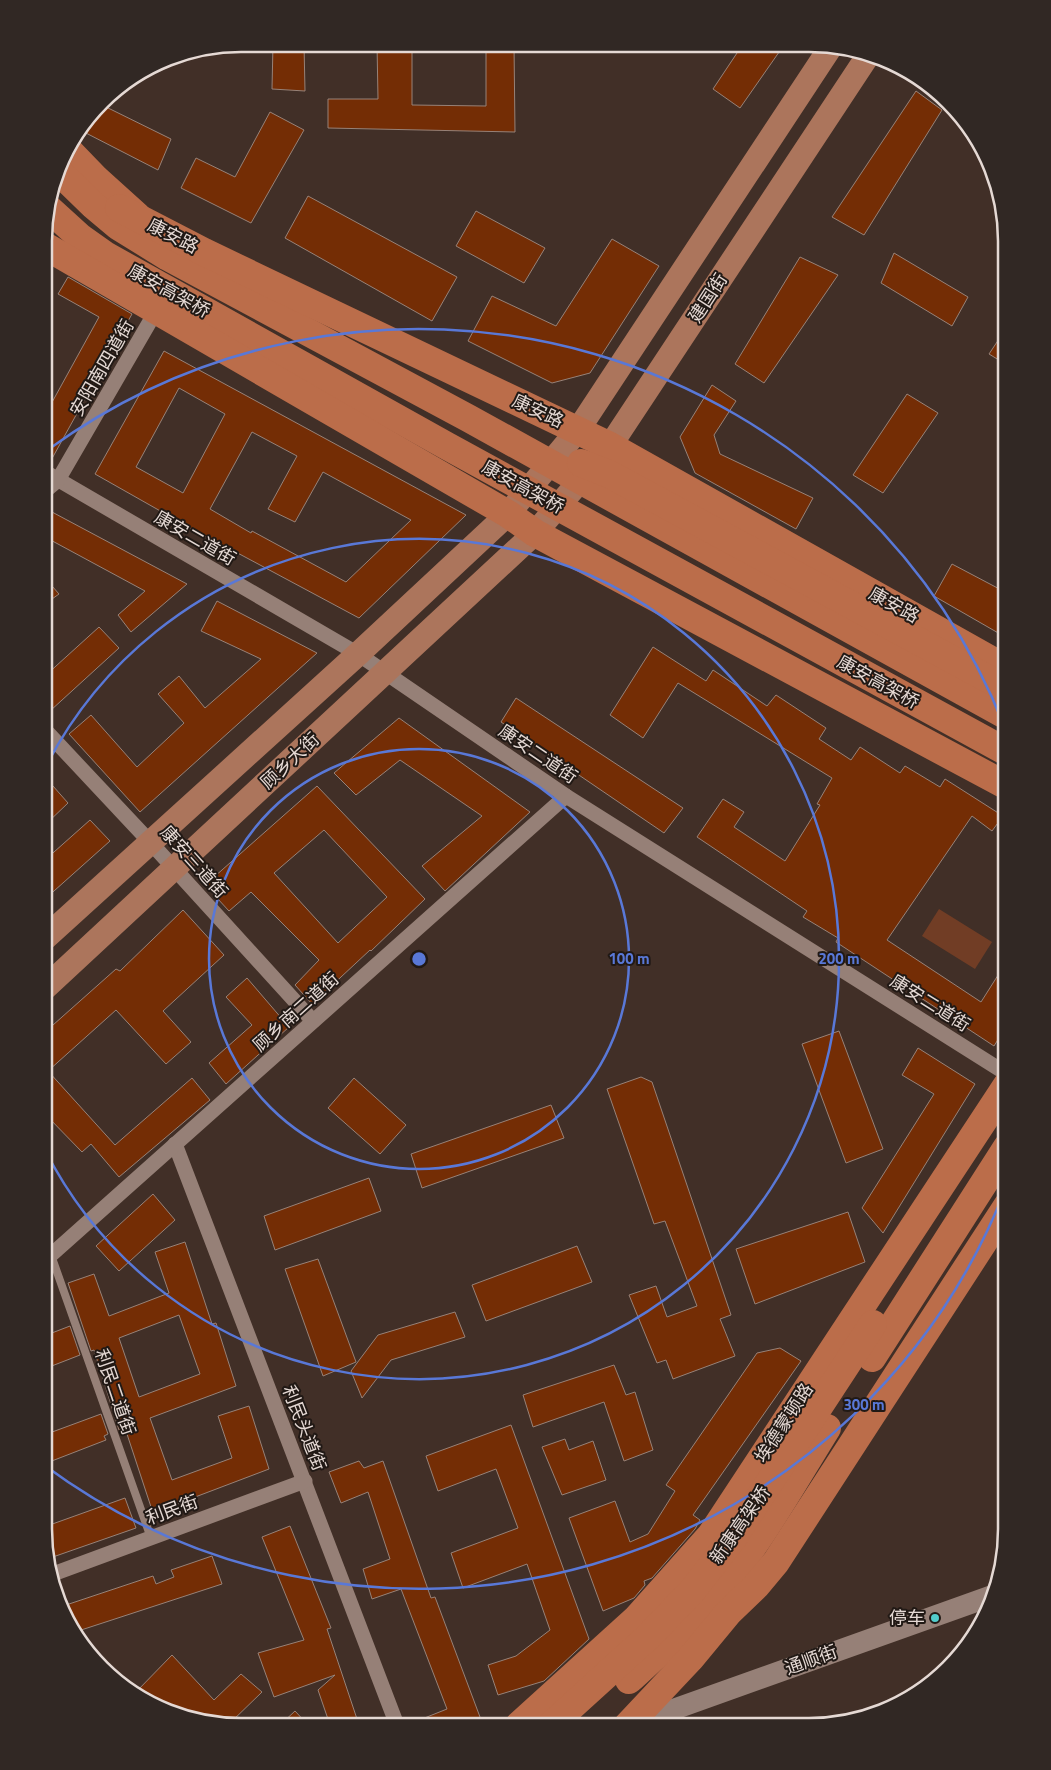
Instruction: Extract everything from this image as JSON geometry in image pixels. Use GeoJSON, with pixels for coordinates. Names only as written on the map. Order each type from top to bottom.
{"type":"FeatureCollection","features":[{"type":"Feature","properties":{"kind":"highway"},"geometry":{"type":"LineString","coordinates":[[73,156],[140,219]]}},
{"type":"Feature","properties":{"kind":"highway","name":"康安高架桥"},"geometry":{"type":"LineString","coordinates":[[64,177],[118,226],[168,257],[468,418],[998,711]]}},
{"type":"Feature","properties":{"kind":"highway","name":"康安路"},"geometry":{"type":"LineString","coordinates":[[64,179],[204,252],[610,446],[998,664]]}},
{"type":"Feature","properties":{"kind":"highway","name":"康安高架桥"},"geometry":{"type":"LineString","coordinates":[[55,214],[81,238],[104,255],[447,446],[998,747]]}},
{"type":"Feature","properties":{"kind":"highway"},"geometry":{"type":"LineString","coordinates":[[52,250],[508,514],[536,533],[998,781]]}},
{"type":"Feature","properties":{"kind":"highway"},"geometry":{"type":"LineString","coordinates":[[468,418],[610,474],[998,684]]}},
{"type":"Feature","properties":{"kind":"highway"},"geometry":{"type":"LineString","coordinates":[[447,446],[585,540],[998,765]]}},
{"type":"Feature","properties":{"kind":"highway","name":"埃德蒙顿路"},"geometry":{"type":"LineString","coordinates":[[528,1718],[637,1618],[710,1535],[998,1099]]}},
{"type":"Feature","properties":{"kind":"highway","name":"新康高架桥"},"geometry":{"type":"LineString","coordinates":[[559,1718],[648,1637],[686,1598],[731,1541],[998,1131]]}},
{"type":"Feature","properties":{"kind":"highway"},"geometry":{"type":"LineString","coordinates":[[585,1718],[637,1673],[700,1613],[745,1557],[998,1161]]}},
{"type":"Feature","properties":{"kind":"highway"},"geometry":{"type":"LineString","coordinates":[[728,1613],[754,1569],[998,1190]]}},
{"type":"Feature","properties":{"kind":"highway"},"geometry":{"type":"LineString","coordinates":[[635,1718],[776,1562],[998,1220]]}},
{"type":"Feature","properties":{"kind":"main road","name":"建国街"},"geometry":{"type":"LineString","coordinates":[[508,514],[578,430],[827,53]]}},
{"type":"Feature","properties":{"kind":"main road","name":"建国街"},"geometry":{"type":"LineString","coordinates":[[536,533],[610,446],[864,61]]}},
{"type":"Feature","properties":{"kind":"main road","name":"顾乡大街"},"geometry":{"type":"LineString","coordinates":[[52,932],[358,654],[508,514]]}},
{"type":"Feature","properties":{"kind":"main road","name":"顾乡大街"},"geometry":{"type":"LineString","coordinates":[[52,982],[536,533]]}},
{"type":"Feature","properties":{"kind":"street","name":"安阳南四道街"},"geometry":{"type":"LineString","coordinates":[[52,476],[156,311]]}},
{"type":"Feature","properties":{"kind":"street","name":"康安二道街"},"geometry":{"type":"LineString","coordinates":[[52,476],[358,654],[566,796],[998,1068]]}},
{"type":"Feature","properties":{"kind":"street","name":"康安三道街"},"geometry":{"type":"LineString","coordinates":[[52,737],[313,1021]]}},
{"type":"Feature","properties":{"kind":"street","name":"顾乡南二道街"},"geometry":{"type":"LineString","coordinates":[[52,1254],[566,796]]}},
{"type":"Feature","properties":{"kind":"street","name":"利民头道街"},"geometry":{"type":"LineString","coordinates":[[175,1144],[394,1718]]}},
{"type":"Feature","properties":{"kind":"street","name":"利民街"},"geometry":{"type":"LineString","coordinates":[[58,1572],[305,1481]]}},
{"type":"Feature","properties":{"kind":"street","name":"通顺街"},"geometry":{"type":"LineString","coordinates":[[649,1718],[985,1597]]}},
{"type":"Feature","properties":{"kind":"lane","name":"利民二道街"},"geometry":{"type":"LineString","coordinates":[[52,1258],[151,1538]]}},
{"type":"Feature","properties":{"kind":"shaded area"},"geometry":{"type":"Polygon","coordinates":[[[939,909],[992,942],[975,969],[922,936],[939,909]]]}},
{"type":"Feature","properties":{"kind":"building"},"geometry":{"type":"Polygon","coordinates":[[[273,53],[304,53],[305,91],[272,89],[273,53]]]}},
{"type":"Feature","properties":{"kind":"building"},"geometry":{"type":"Polygon","coordinates":[[[377,53],[412,53],[412,105],[486,106],[486,53],[514,53],[515,132],[328,128],[328,99],[378,99],[377,53]]]}},
{"type":"Feature","properties":{"kind":"building"},"geometry":{"type":"Polygon","coordinates":[[[737,53],[778,53],[740,108],[713,89],[737,53]]]}},
{"type":"Feature","properties":{"kind":"building"},"geometry":{"type":"Polygon","coordinates":[[[916,91],[942,110],[864,235],[832,217],[916,91]]]}},
{"type":"Feature","properties":{"kind":"building"},"geometry":{"type":"Polygon","coordinates":[[[108,108],[171,139],[158,170],[87,133],[108,108]]]}},
{"type":"Feature","properties":{"kind":"building"},"geometry":{"type":"Polygon","coordinates":[[[270,112],[304,130],[251,223],[181,188],[196,158],[235,177],[270,112]]]}},
{"type":"Feature","properties":{"kind":"building"},"geometry":{"type":"Polygon","coordinates":[[[308,196],[457,277],[432,321],[285,238],[308,196]]]}},
{"type":"Feature","properties":{"kind":"building"},"geometry":{"type":"Polygon","coordinates":[[[476,211],[545,248],[524,283],[456,246],[476,211]]]}},
{"type":"Feature","properties":{"kind":"building"},"geometry":{"type":"Polygon","coordinates":[[[612,239],[659,266],[590,373],[552,383],[468,341],[492,296],[556,326],[612,239]]]}},
{"type":"Feature","properties":{"kind":"building"},"geometry":{"type":"Polygon","coordinates":[[[894,253],[968,297],[952,326],[881,283],[894,253]]]}},
{"type":"Feature","properties":{"kind":"building"},"geometry":{"type":"Polygon","coordinates":[[[800,257],[838,275],[764,383],[735,364],[800,257]]]}},
{"type":"Feature","properties":{"kind":"building"},"geometry":{"type":"Polygon","coordinates":[[[68,277],[132,314],[52,459],[52,402],[99,317],[58,294],[68,277]]]}},
{"type":"Feature","properties":{"kind":"building"},"geometry":{"type":"Polygon","coordinates":[[[998,340],[998,360],[989,354],[998,340]]]}},
{"type":"Feature","properties":{"kind":"building"},"geometry":{"type":"Polygon","coordinates":[[[164,351],[466,515],[359,618],[231,551],[95,474],[164,351]],[[179,388],[136,467],[183,493],[225,414],[179,388]],[[252,432],[210,509],[251,533],[252,531],[346,582],[411,520],[323,472],[295,522],[268,509],[297,456],[252,432]]]}},
{"type":"Feature","properties":{"kind":"building"},"geometry":{"type":"Polygon","coordinates":[[[712,385],[736,401],[714,435],[720,454],[813,498],[796,529],[695,473],[680,437],[712,385]]]}},
{"type":"Feature","properties":{"kind":"building"},"geometry":{"type":"Polygon","coordinates":[[[907,394],[938,413],[883,493],[853,475],[907,394]]]}},
{"type":"Feature","properties":{"kind":"building"},"geometry":{"type":"Polygon","coordinates":[[[52,512],[187,584],[131,632],[118,615],[145,591],[52,541],[52,512]]]}},
{"type":"Feature","properties":{"kind":"building"},"geometry":{"type":"Polygon","coordinates":[[[952,564],[998,588],[998,633],[934,596],[952,564]]]}},
{"type":"Feature","properties":{"kind":"building"},"geometry":{"type":"Polygon","coordinates":[[[52,586],[59,594],[52,599],[52,586]]]}},
{"type":"Feature","properties":{"kind":"building"},"geometry":{"type":"Polygon","coordinates":[[[217,601],[317,653],[140,812],[69,734],[91,715],[137,767],[184,723],[158,694],[179,676],[205,708],[261,659],[201,631],[217,601]]]}},
{"type":"Feature","properties":{"kind":"building"},"geometry":{"type":"Polygon","coordinates":[[[99,627],[119,648],[52,709],[52,670],[99,627]]]}},
{"type":"Feature","properties":{"kind":"building"},"geometry":{"type":"Polygon","coordinates":[[[653,647],[706,681],[713,670],[767,706],[776,695],[826,728],[819,739],[851,760],[860,747],[900,773],[905,766],[940,787],[945,779],[998,813],[998,823],[992,831],[972,816],[887,940],[981,1002],[998,975],[998,1040],[994,1046],[836,942],[838,938],[803,917],[807,911],[697,837],[723,799],[744,812],[734,827],[785,861],[820,805],[817,804],[832,778],[678,683],[643,738],[610,715],[653,647]]]}},
{"type":"Feature","properties":{"kind":"building"},"geometry":{"type":"Polygon","coordinates":[[[516,698],[683,808],[664,833],[501,722],[516,698]]]}},
{"type":"Feature","properties":{"kind":"building"},"geometry":{"type":"Polygon","coordinates":[[[399,718],[530,812],[445,891],[422,866],[482,816],[400,760],[356,795],[334,773],[399,718]]]}},
{"type":"Feature","properties":{"kind":"building"},"geometry":{"type":"Polygon","coordinates":[[[52,785],[68,803],[52,818],[52,785]]]}},
{"type":"Feature","properties":{"kind":"building"},"geometry":{"type":"Polygon","coordinates":[[[317,786],[425,899],[312,1004],[295,985],[319,960],[251,892],[229,911],[205,885],[317,786]],[[324,830],[274,873],[338,943],[387,897],[324,830]]]}},
{"type":"Feature","properties":{"kind":"building"},"geometry":{"type":"Polygon","coordinates":[[[90,820],[110,841],[52,893],[52,854],[90,820]]]}},
{"type":"Feature","properties":{"kind":"building"},"geometry":{"type":"Polygon","coordinates":[[[183,910],[224,955],[163,1011],[191,1042],[166,1064],[116,1010],[52,1067],[52,1026],[116,969],[120,971],[183,910]]]}},
{"type":"Feature","properties":{"kind":"building"},"geometry":{"type":"Polygon","coordinates":[[[247,978],[289,1027],[226,1084],[209,1063],[252,1025],[226,997],[247,978]]]}},
{"type":"Feature","properties":{"kind":"building"},"geometry":{"type":"Polygon","coordinates":[[[839,1031],[883,1149],[846,1163],[802,1044],[839,1031]]]}},
{"type":"Feature","properties":{"kind":"building"},"geometry":{"type":"Polygon","coordinates":[[[918,1048],[975,1084],[883,1233],[862,1208],[934,1094],[902,1075],[918,1048]]]}},
{"type":"Feature","properties":{"kind":"building"},"geometry":{"type":"Polygon","coordinates":[[[52,1075],[115,1145],[192,1078],[210,1100],[119,1177],[91,1144],[82,1152],[52,1121],[52,1075]]]}},
{"type":"Feature","properties":{"kind":"building"},"geometry":{"type":"Polygon","coordinates":[[[641,1077],[652,1082],[731,1315],[720,1319],[735,1356],[673,1379],[666,1360],[657,1363],[629,1295],[656,1286],[667,1317],[697,1306],[665,1221],[654,1224],[607,1089],[641,1077]]]}},
{"type":"Feature","properties":{"kind":"building"},"geometry":{"type":"Polygon","coordinates":[[[354,1078],[406,1125],[380,1154],[328,1108],[354,1078]]]}},
{"type":"Feature","properties":{"kind":"building"},"geometry":{"type":"Polygon","coordinates":[[[551,1105],[564,1138],[422,1188],[411,1154],[551,1105]]]}},
{"type":"Feature","properties":{"kind":"building"},"geometry":{"type":"Polygon","coordinates":[[[369,1178],[381,1211],[275,1250],[264,1216],[369,1178]]]}},
{"type":"Feature","properties":{"kind":"building"},"geometry":{"type":"Polygon","coordinates":[[[153,1194],[175,1220],[119,1271],[96,1246],[153,1194]]]}},
{"type":"Feature","properties":{"kind":"building"},"geometry":{"type":"Polygon","coordinates":[[[848,1212],[865,1262],[755,1304],[736,1249],[848,1212]]]}},
{"type":"Feature","properties":{"kind":"building"},"geometry":{"type":"Polygon","coordinates":[[[185,1242],[212,1324],[216,1323],[236,1386],[150,1418],[172,1480],[232,1458],[218,1416],[249,1406],[269,1469],[153,1513],[125,1428],[119,1430],[94,1350],[91,1351],[68,1283],[94,1274],[109,1316],[169,1293],[155,1252],[185,1242]],[[179,1315],[119,1338],[139,1397],[200,1374],[179,1315]]]}},
{"type":"Feature","properties":{"kind":"building"},"geometry":{"type":"Polygon","coordinates":[[[577,1246],[592,1282],[486,1321],[472,1285],[577,1246]]]}},
{"type":"Feature","properties":{"kind":"building"},"geometry":{"type":"Polygon","coordinates":[[[318,1259],[356,1362],[323,1376],[285,1269],[318,1259]]]}},
{"type":"Feature","properties":{"kind":"building"},"geometry":{"type":"Polygon","coordinates":[[[455,1312],[465,1337],[391,1360],[362,1398],[351,1371],[378,1335],[455,1312]]]}},
{"type":"Feature","properties":{"kind":"building"},"geometry":{"type":"Polygon","coordinates":[[[70,1326],[80,1355],[52,1366],[52,1333],[70,1326]]]}},
{"type":"Feature","properties":{"kind":"building"},"geometry":{"type":"Polygon","coordinates":[[[780,1348],[801,1361],[693,1515],[700,1520],[695,1529],[652,1578],[644,1581],[645,1585],[634,1598],[603,1611],[569,1518],[615,1501],[630,1542],[648,1534],[675,1491],[666,1485],[757,1353],[780,1348]]]}},
{"type":"Feature","properties":{"kind":"building"},"geometry":{"type":"Polygon","coordinates":[[[614,1365],[626,1395],[635,1392],[653,1450],[624,1461],[604,1402],[533,1427],[523,1395],[614,1365]]]}},
{"type":"Feature","properties":{"kind":"building"},"geometry":{"type":"Polygon","coordinates":[[[101,1414],[108,1434],[104,1436],[106,1440],[52,1461],[52,1432],[101,1414]]]}},
{"type":"Feature","properties":{"kind":"building"},"geometry":{"type":"Polygon","coordinates":[[[511,1425],[589,1639],[544,1681],[498,1695],[488,1665],[516,1656],[550,1630],[527,1564],[463,1588],[451,1553],[518,1528],[496,1469],[438,1491],[426,1456],[511,1425]]]}},
{"type":"Feature","properties":{"kind":"building"},"geometry":{"type":"Polygon","coordinates":[[[565,1439],[569,1450],[593,1441],[606,1480],[562,1495],[542,1447],[565,1439]]]}},
{"type":"Feature","properties":{"kind":"building"},"geometry":{"type":"Polygon","coordinates":[[[359,1461],[364,1468],[383,1461],[431,1598],[435,1597],[480,1718],[424,1718],[447,1709],[401,1589],[372,1599],[363,1569],[390,1559],[368,1492],[341,1503],[329,1472],[359,1461]]]}},
{"type":"Feature","properties":{"kind":"building"},"geometry":{"type":"Polygon","coordinates":[[[125,1498],[136,1528],[55,1556],[52,1524],[125,1498]]]}},
{"type":"Feature","properties":{"kind":"building"},"geometry":{"type":"Polygon","coordinates":[[[290,1526],[331,1628],[327,1629],[357,1718],[328,1718],[318,1690],[335,1675],[274,1697],[258,1653],[304,1640],[262,1537],[290,1526]]]}},
{"type":"Feature","properties":{"kind":"building"},"geometry":{"type":"Polygon","coordinates":[[[212,1556],[222,1584],[82,1630],[68,1604],[153,1576],[156,1584],[174,1577],[171,1570],[212,1556]]]}},
{"type":"Feature","properties":{"kind":"building"},"geometry":{"type":"Polygon","coordinates":[[[172,1655],[214,1700],[241,1674],[262,1692],[236,1718],[193,1711],[169,1703],[140,1688],[172,1655]]]}},
{"type":"Feature","properties":{"kind":"building"},"geometry":{"type":"Polygon","coordinates":[[[295,1711],[302,1718],[288,1718],[295,1711]]]}},
{"type":"Feature","properties":{"kind":"place","name":"停车"},"geometry":{"type":"Point","coordinates":[935,1618]}}]}
